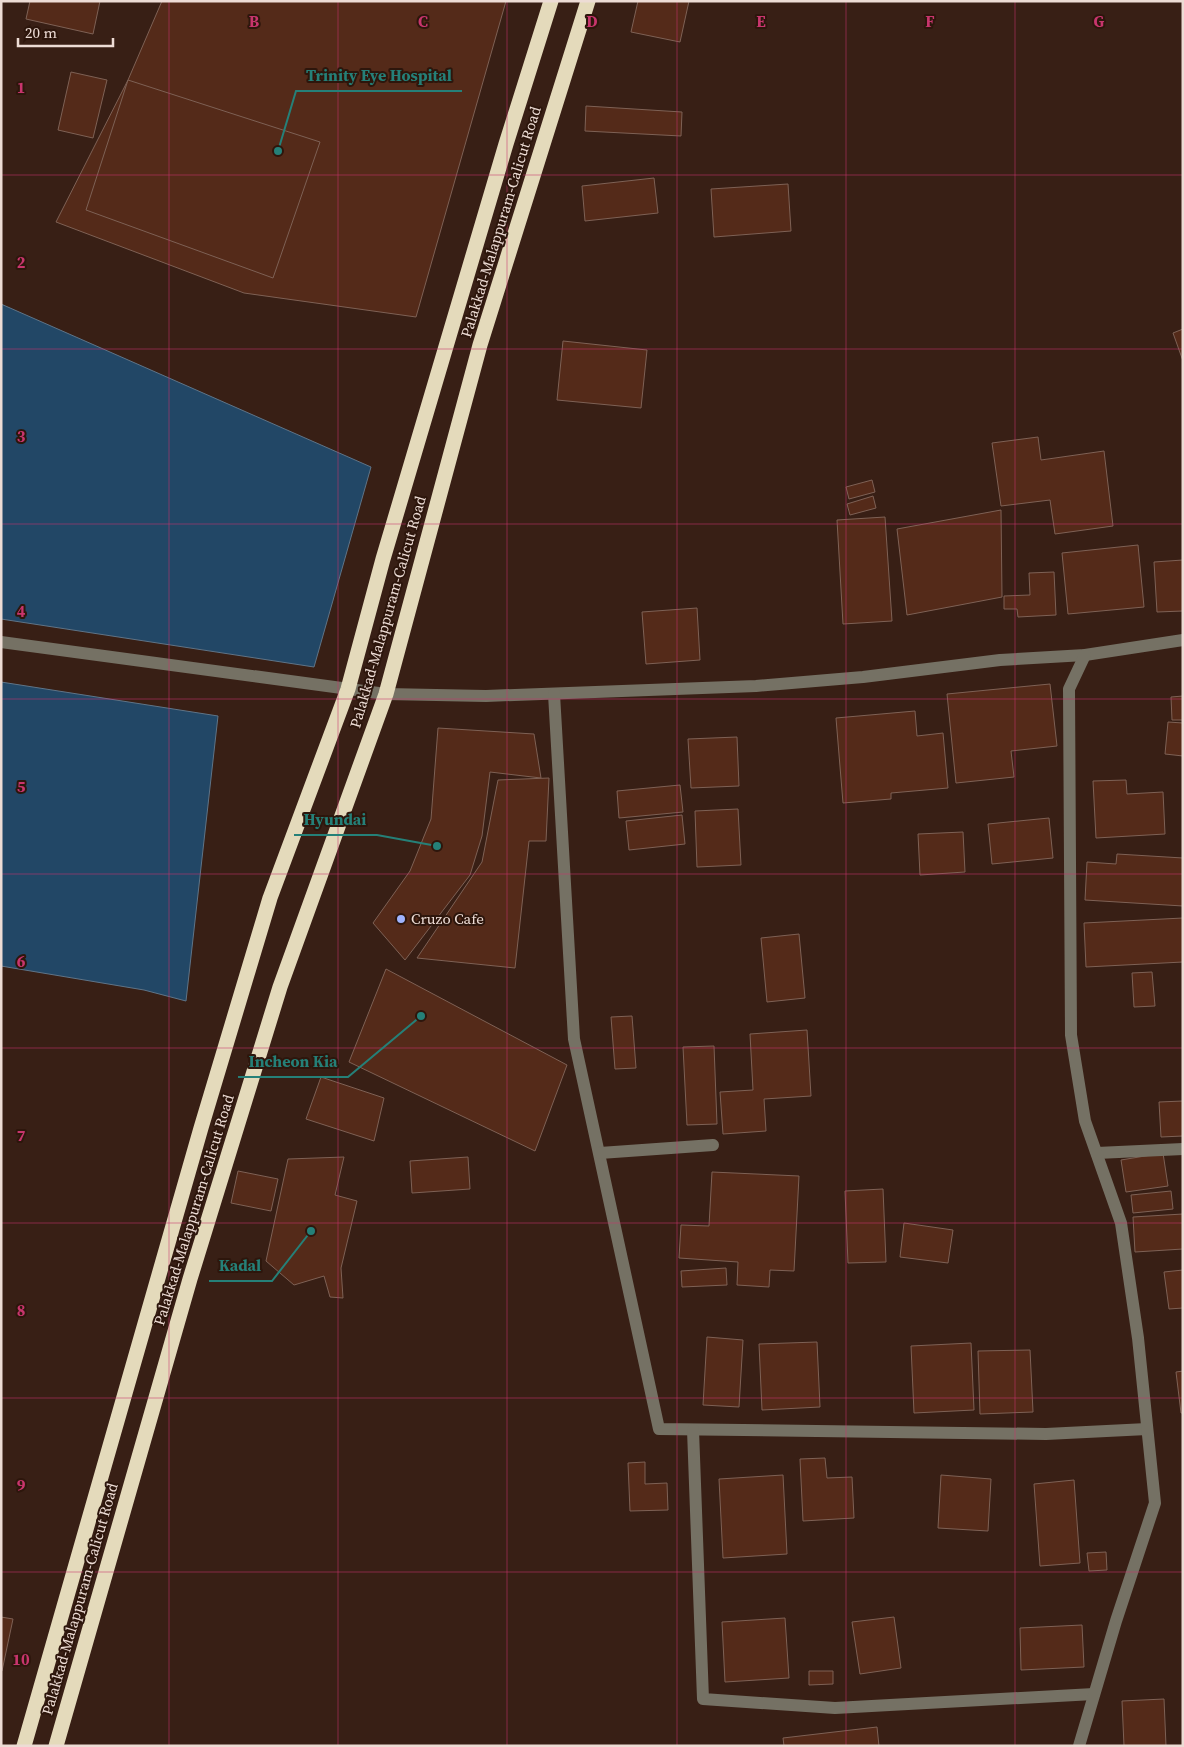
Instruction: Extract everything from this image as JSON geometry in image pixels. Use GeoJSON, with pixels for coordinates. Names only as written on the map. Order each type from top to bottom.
{"type":"FeatureCollection","features":[{"type":"Feature","properties":{"kind":"highway","name":"Palakkad-Malappuram-Calicut Road"},"geometry":{"type":"LineString","coordinates":[[24,1746],[201,1128],[270,898],[348,689],[383,559],[506,144],[551,1]]}},
{"type":"Feature","properties":{"kind":"highway","name":"Palakkad-Malappuram-Calicut Road"},"geometry":{"type":"LineString","coordinates":[[56,1746],[190,1279],[277,997],[386,694],[480,345],[588,1]]}},
{"type":"Feature","properties":{"kind":"street"},"geometry":{"type":"LineString","coordinates":[[1,642],[386,694],[486,696],[756,686],[863,677],[1000,660],[1085,655],[1183,640]]}},
{"type":"Feature","properties":{"kind":"street"},"geometry":{"type":"LineString","coordinates":[[1079,1746],[1155,1503],[1138,1338],[1121,1223],[1086,1121],[1071,1035],[1069,689],[1085,655]]}},
{"type":"Feature","properties":{"kind":"street"},"geometry":{"type":"LineString","coordinates":[[554,694],[574,1038],[659,1429],[1046,1434],[1147,1429]]}},
{"type":"Feature","properties":{"kind":"street"},"geometry":{"type":"LineString","coordinates":[[600,1153],[713,1145]]}},
{"type":"Feature","properties":{"kind":"street"},"geometry":{"type":"LineString","coordinates":[[1097,1153],[1183,1149]]}},
{"type":"Feature","properties":{"kind":"street"},"geometry":{"type":"LineString","coordinates":[[693,1430],[703,1699],[836,1708],[1094,1694]]}},
{"type":"Feature","properties":{"kind":"water"},"geometry":{"type":"Polygon","coordinates":[[[1,304],[371,467],[314,667],[1,619],[1,304]]]}},
{"type":"Feature","properties":{"kind":"water"},"geometry":{"type":"Polygon","coordinates":[[[1,682],[218,716],[186,1001],[144,990],[1,966],[1,682]]]}},
{"type":"Feature","properties":{"kind":"building"},"geometry":{"type":"Polygon","coordinates":[[[30,1],[100,1],[93,34],[26,19],[30,1]]]}},
{"type":"Feature","properties":{"kind":"building"},"geometry":{"type":"Polygon","coordinates":[[[162,1],[506,1],[416,317],[244,293],[56,222],[128,80],[162,1]]]}},
{"type":"Feature","properties":{"kind":"building"},"geometry":{"type":"Polygon","coordinates":[[[638,1],[689,1],[680,42],[631,32],[638,1]]]}},
{"type":"Feature","properties":{"kind":"building"},"geometry":{"type":"Polygon","coordinates":[[[71,72],[107,80],[93,138],[58,130],[71,72]]]}},
{"type":"Feature","properties":{"kind":"building"},"geometry":{"type":"Polygon","coordinates":[[[128,80],[320,142],[273,278],[86,210],[128,80]]]}},
{"type":"Feature","properties":{"kind":"building"},"geometry":{"type":"Polygon","coordinates":[[[586,106],[682,112],[681,136],[585,131],[586,106]]]}},
{"type":"Feature","properties":{"kind":"building"},"geometry":{"type":"Polygon","coordinates":[[[654,178],[658,213],[585,221],[582,186],[654,178]]]}},
{"type":"Feature","properties":{"kind":"building"},"geometry":{"type":"Polygon","coordinates":[[[788,184],[791,231],[714,237],[711,189],[788,184]]]}},
{"type":"Feature","properties":{"kind":"building"},"geometry":{"type":"Polygon","coordinates":[[[1183,329],[1183,361],[1173,333],[1183,329]]]}},
{"type":"Feature","properties":{"kind":"building"},"geometry":{"type":"Polygon","coordinates":[[[563,341],[647,350],[641,408],[557,400],[563,341]]]}},
{"type":"Feature","properties":{"kind":"building"},"geometry":{"type":"Polygon","coordinates":[[[1038,437],[1041,460],[1104,451],[1113,526],[1055,534],[1050,500],[1001,506],[992,443],[1038,437]]]}},
{"type":"Feature","properties":{"kind":"building"},"geometry":{"type":"Polygon","coordinates":[[[872,480],[875,492],[849,499],[846,487],[872,480]]]}},
{"type":"Feature","properties":{"kind":"building"},"geometry":{"type":"Polygon","coordinates":[[[873,496],[876,508],[850,515],[847,504],[873,496]]]}},
{"type":"Feature","properties":{"kind":"building"},"geometry":{"type":"Polygon","coordinates":[[[1001,510],[1002,597],[907,615],[897,529],[1001,510]]]}},
{"type":"Feature","properties":{"kind":"building"},"geometry":{"type":"Polygon","coordinates":[[[885,517],[892,621],[843,624],[837,520],[885,517]]]}},
{"type":"Feature","properties":{"kind":"building"},"geometry":{"type":"Polygon","coordinates":[[[1138,545],[1144,607],[1068,614],[1062,553],[1138,545]]]}},
{"type":"Feature","properties":{"kind":"building"},"geometry":{"type":"Polygon","coordinates":[[[1183,560],[1183,611],[1157,612],[1154,562],[1183,560]]]}},
{"type":"Feature","properties":{"kind":"building"},"geometry":{"type":"Polygon","coordinates":[[[1054,572],[1056,615],[1018,617],[1017,609],[1004,609],[1004,596],[1030,595],[1029,573],[1054,572]]]}},
{"type":"Feature","properties":{"kind":"building"},"geometry":{"type":"Polygon","coordinates":[[[697,608],[700,660],[646,664],[642,612],[697,608]]]}},
{"type":"Feature","properties":{"kind":"building"},"geometry":{"type":"Polygon","coordinates":[[[1050,684],[1057,746],[1011,751],[1014,777],[956,783],[947,694],[1050,684]]]}},
{"type":"Feature","properties":{"kind":"building"},"geometry":{"type":"Polygon","coordinates":[[[1183,696],[1183,720],[1172,720],[1171,697],[1183,696]]]}},
{"type":"Feature","properties":{"kind":"building"},"geometry":{"type":"Polygon","coordinates":[[[915,711],[917,736],[943,733],[948,788],[891,793],[891,799],[843,803],[836,718],[915,711]]]}},
{"type":"Feature","properties":{"kind":"building"},"geometry":{"type":"Polygon","coordinates":[[[1168,722],[1183,723],[1183,756],[1165,754],[1168,722]]]}},
{"type":"Feature","properties":{"kind":"building"},"geometry":{"type":"Polygon","coordinates":[[[438,728],[534,734],[541,778],[490,772],[482,836],[470,875],[405,960],[373,923],[410,871],[431,819],[438,728]]]}},
{"type":"Feature","properties":{"kind":"building"},"geometry":{"type":"Polygon","coordinates":[[[737,737],[739,786],[691,788],[688,739],[737,737]]]}},
{"type":"Feature","properties":{"kind":"building"},"geometry":{"type":"Polygon","coordinates":[[[549,778],[546,841],[529,841],[515,968],[417,958],[482,862],[498,780],[549,778]]]}},
{"type":"Feature","properties":{"kind":"building"},"geometry":{"type":"Polygon","coordinates":[[[1126,780],[1127,794],[1163,792],[1165,834],[1096,838],[1093,781],[1126,780]]]}},
{"type":"Feature","properties":{"kind":"building"},"geometry":{"type":"Polygon","coordinates":[[[680,785],[683,812],[619,818],[617,791],[680,785]]]}},
{"type":"Feature","properties":{"kind":"building"},"geometry":{"type":"Polygon","coordinates":[[[738,809],[741,865],[697,867],[695,811],[738,809]]]}},
{"type":"Feature","properties":{"kind":"building"},"geometry":{"type":"Polygon","coordinates":[[[682,815],[685,844],[629,850],[626,821],[682,815]]]}},
{"type":"Feature","properties":{"kind":"building"},"geometry":{"type":"Polygon","coordinates":[[[1049,818],[1053,858],[992,864],[988,824],[1049,818]]]}},
{"type":"Feature","properties":{"kind":"building"},"geometry":{"type":"Polygon","coordinates":[[[963,832],[965,872],[920,875],[918,834],[963,832]]]}},
{"type":"Feature","properties":{"kind":"building"},"geometry":{"type":"Polygon","coordinates":[[[1117,854],[1183,858],[1183,906],[1085,900],[1087,862],[1116,864],[1117,854]]]}},
{"type":"Feature","properties":{"kind":"building"},"geometry":{"type":"Polygon","coordinates":[[[1183,918],[1183,962],[1086,967],[1084,923],[1183,918]]]}},
{"type":"Feature","properties":{"kind":"building"},"geometry":{"type":"Polygon","coordinates":[[[799,934],[805,998],[767,1002],[761,938],[799,934]]]}},
{"type":"Feature","properties":{"kind":"building"},"geometry":{"type":"Polygon","coordinates":[[[386,969],[567,1065],[535,1151],[349,1062],[386,969]]]}},
{"type":"Feature","properties":{"kind":"building"},"geometry":{"type":"Polygon","coordinates":[[[1152,972],[1155,1006],[1134,1007],[1132,973],[1152,972]]]}},
{"type":"Feature","properties":{"kind":"building"},"geometry":{"type":"Polygon","coordinates":[[[632,1016],[636,1068],[615,1069],[611,1017],[632,1016]]]}},
{"type":"Feature","properties":{"kind":"building"},"geometry":{"type":"Polygon","coordinates":[[[807,1030],[811,1096],[764,1099],[766,1131],[723,1134],[720,1092],[753,1090],[750,1034],[807,1030]]]}},
{"type":"Feature","properties":{"kind":"building"},"geometry":{"type":"Polygon","coordinates":[[[714,1046],[717,1124],[687,1125],[683,1047],[714,1046]]]}},
{"type":"Feature","properties":{"kind":"building"},"geometry":{"type":"Polygon","coordinates":[[[321,1077],[384,1098],[374,1141],[306,1119],[321,1077]]]}},
{"type":"Feature","properties":{"kind":"building"},"geometry":{"type":"Polygon","coordinates":[[[1183,1101],[1183,1136],[1161,1137],[1159,1102],[1183,1101]]]}},
{"type":"Feature","properties":{"kind":"building"},"geometry":{"type":"Polygon","coordinates":[[[1163,1153],[1168,1186],[1126,1192],[1121,1160],[1163,1153]]]}},
{"type":"Feature","properties":{"kind":"building"},"geometry":{"type":"Polygon","coordinates":[[[344,1157],[335,1195],[357,1201],[341,1268],[343,1298],[330,1297],[324,1276],[294,1285],[266,1261],[288,1159],[344,1157]]]}},
{"type":"Feature","properties":{"kind":"building"},"geometry":{"type":"Polygon","coordinates":[[[468,1157],[470,1189],[412,1193],[410,1161],[468,1157]]]}},
{"type":"Feature","properties":{"kind":"building"},"geometry":{"type":"Polygon","coordinates":[[[238,1171],[278,1179],[271,1211],[231,1203],[238,1171]]]}},
{"type":"Feature","properties":{"kind":"building"},"geometry":{"type":"Polygon","coordinates":[[[712,1172],[799,1176],[794,1271],[770,1270],[769,1287],[737,1285],[738,1262],[679,1258],[681,1225],[709,1226],[712,1172]]]}},
{"type":"Feature","properties":{"kind":"building"},"geometry":{"type":"Polygon","coordinates":[[[883,1189],[886,1262],[848,1263],[845,1191],[883,1189]]]}},
{"type":"Feature","properties":{"kind":"building"},"geometry":{"type":"Polygon","coordinates":[[[1171,1191],[1173,1209],[1133,1213],[1131,1195],[1171,1191]]]}},
{"type":"Feature","properties":{"kind":"building"},"geometry":{"type":"Polygon","coordinates":[[[1183,1214],[1183,1249],[1135,1252],[1133,1217],[1183,1214]]]}},
{"type":"Feature","properties":{"kind":"building"},"geometry":{"type":"Polygon","coordinates":[[[904,1223],[953,1230],[948,1263],[900,1257],[904,1223]]]}},
{"type":"Feature","properties":{"kind":"building"},"geometry":{"type":"Polygon","coordinates":[[[726,1268],[727,1285],[682,1287],[681,1271],[726,1268]]]}},
{"type":"Feature","properties":{"kind":"building"},"geometry":{"type":"Polygon","coordinates":[[[1183,1270],[1183,1308],[1169,1309],[1164,1272],[1183,1270]]]}},
{"type":"Feature","properties":{"kind":"building"},"geometry":{"type":"Polygon","coordinates":[[[707,1337],[743,1340],[739,1407],[703,1405],[707,1337]]]}},
{"type":"Feature","properties":{"kind":"building"},"geometry":{"type":"Polygon","coordinates":[[[817,1342],[820,1407],[762,1410],[759,1344],[817,1342]]]}},
{"type":"Feature","properties":{"kind":"building"},"geometry":{"type":"Polygon","coordinates":[[[971,1343],[974,1410],[914,1413],[911,1346],[971,1343]]]}},
{"type":"Feature","properties":{"kind":"building"},"geometry":{"type":"Polygon","coordinates":[[[1030,1350],[1033,1412],[980,1414],[978,1351],[1030,1350]]]}},
{"type":"Feature","properties":{"kind":"building"},"geometry":{"type":"Polygon","coordinates":[[[1183,1371],[1183,1413],[1181,1413],[1176,1372],[1183,1371]]]}},
{"type":"Feature","properties":{"kind":"building"},"geometry":{"type":"Polygon","coordinates":[[[825,1458],[827,1478],[852,1477],[854,1518],[803,1521],[800,1459],[825,1458]]]}},
{"type":"Feature","properties":{"kind":"building"},"geometry":{"type":"Polygon","coordinates":[[[645,1462],[645,1484],[667,1483],[668,1510],[630,1511],[628,1463],[645,1462]]]}},
{"type":"Feature","properties":{"kind":"building"},"geometry":{"type":"Polygon","coordinates":[[[783,1475],[787,1554],[723,1558],[719,1479],[783,1475]]]}},
{"type":"Feature","properties":{"kind":"building"},"geometry":{"type":"Polygon","coordinates":[[[941,1475],[991,1479],[988,1531],[938,1528],[941,1475]]]}},
{"type":"Feature","properties":{"kind":"building"},"geometry":{"type":"Polygon","coordinates":[[[1074,1480],[1080,1563],[1040,1566],[1034,1484],[1074,1480]]]}},
{"type":"Feature","properties":{"kind":"building"},"geometry":{"type":"Polygon","coordinates":[[[1106,1552],[1107,1570],[1089,1571],[1087,1553],[1106,1552]]]}},
{"type":"Feature","properties":{"kind":"building"},"geometry":{"type":"Polygon","coordinates":[[[1,1617],[13,1619],[2,1671],[1,1671],[1,1617]]]}},
{"type":"Feature","properties":{"kind":"building"},"geometry":{"type":"Polygon","coordinates":[[[894,1617],[901,1668],[860,1674],[852,1622],[894,1617]]]}},
{"type":"Feature","properties":{"kind":"building"},"geometry":{"type":"Polygon","coordinates":[[[785,1618],[789,1678],[725,1682],[722,1622],[785,1618]]]}},
{"type":"Feature","properties":{"kind":"building"},"geometry":{"type":"Polygon","coordinates":[[[1082,1625],[1084,1667],[1021,1670],[1020,1628],[1082,1625]]]}},
{"type":"Feature","properties":{"kind":"building"},"geometry":{"type":"Polygon","coordinates":[[[809,1671],[833,1671],[833,1684],[809,1685],[809,1671]]]}},
{"type":"Feature","properties":{"kind":"building"},"geometry":{"type":"Polygon","coordinates":[[[1164,1699],[1166,1746],[1124,1746],[1122,1701],[1164,1699]]]}},
{"type":"Feature","properties":{"kind":"building"},"geometry":{"type":"Polygon","coordinates":[[[877,1727],[879,1746],[784,1746],[783,1738],[877,1727]]]}},
{"type":"Feature","properties":{"kind":"place","name":"Trinity Eye Hospital"},"geometry":{"type":"Point","coordinates":[278,151]}},
{"type":"Feature","properties":{"kind":"place","name":"Hyundai"},"geometry":{"type":"Point","coordinates":[437,846]}},
{"type":"Feature","properties":{"kind":"place","name":"Cruzo Cafe"},"geometry":{"type":"Point","coordinates":[401,919]}},
{"type":"Feature","properties":{"kind":"place","name":"Incheon Kia"},"geometry":{"type":"Point","coordinates":[421,1016]}},
{"type":"Feature","properties":{"kind":"place","name":"Kadal"},"geometry":{"type":"Point","coordinates":[311,1231]}}]}
